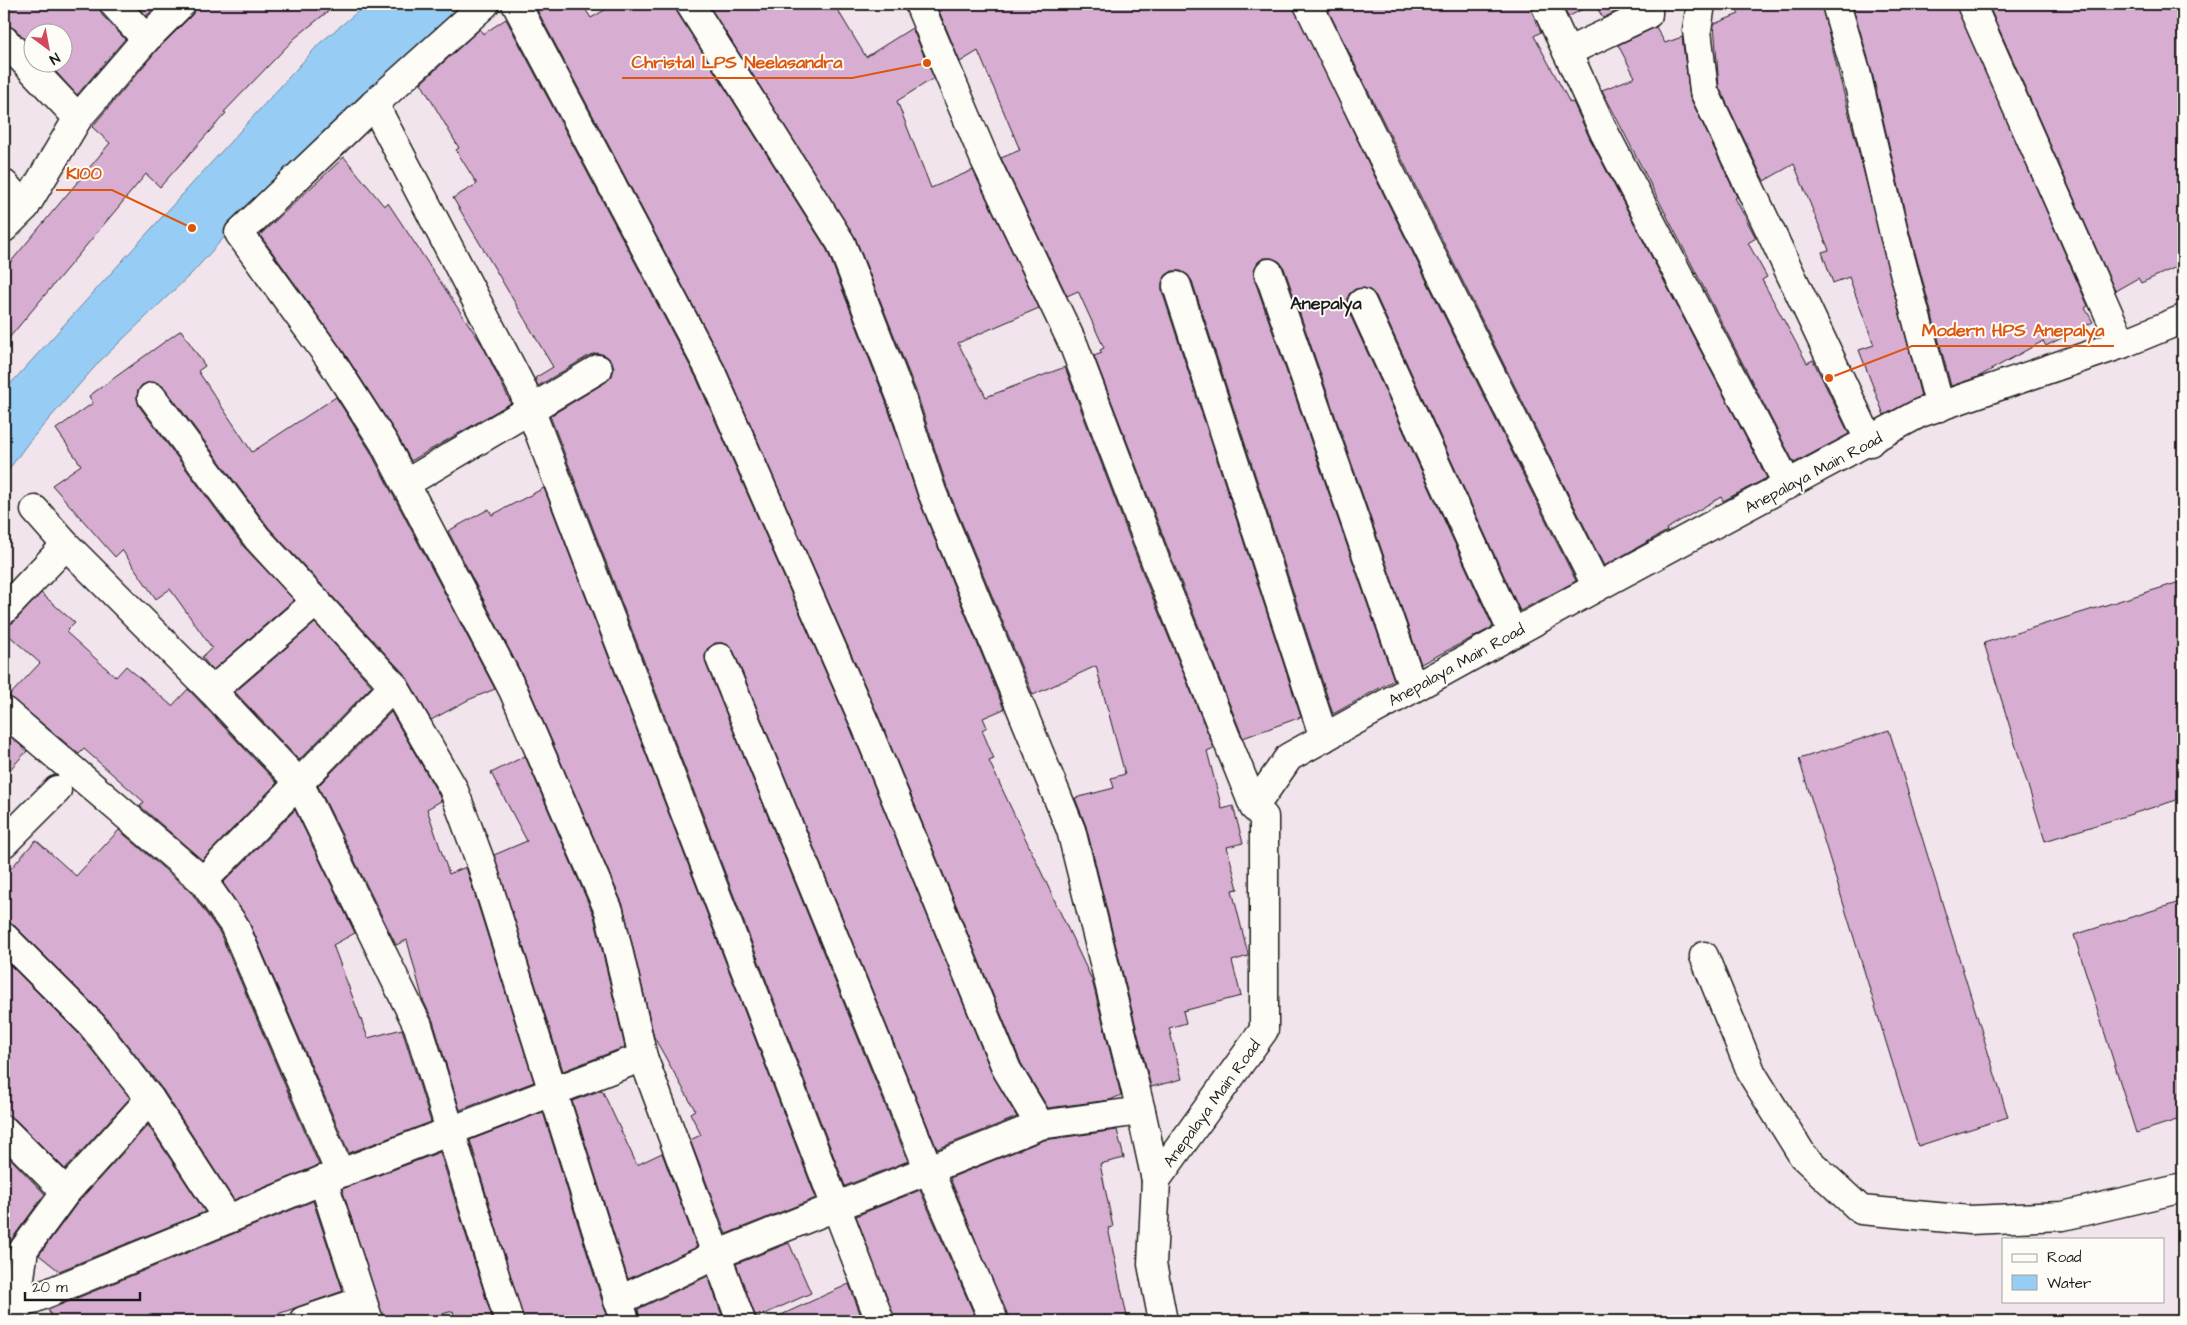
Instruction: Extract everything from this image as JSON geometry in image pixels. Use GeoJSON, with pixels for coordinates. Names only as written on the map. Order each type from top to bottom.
{"type":"FeatureCollection","features":[{"type":"Feature","properties":{"kind":"street"},"geometry":{"type":"LineString","coordinates":[[114,4],[146,39]]}},
{"type":"Feature","properties":{"kind":"street"},"geometry":{"type":"LineString","coordinates":[[4,228],[25,207],[78,118],[146,39],[181,4]]}},
{"type":"Feature","properties":{"kind":"street"},"geometry":{"type":"LineString","coordinates":[[485,4],[374,104],[239,233],[328,356],[384,443],[513,690],[609,912],[643,1057],[741,1321]]}},
{"type":"Feature","properties":{"kind":"street"},"geometry":{"type":"LineString","coordinates":[[516,4],[710,372],[866,726],[1007,1070],[1040,1125]]}},
{"type":"Feature","properties":{"kind":"street"},"geometry":{"type":"LineString","coordinates":[[690,4],[841,242],[901,396],[932,492],[1071,830],[1141,1111],[1156,1180]]}},
{"type":"Feature","properties":{"kind":"street"},"geometry":{"type":"LineString","coordinates":[[919,4],[985,160],[1074,346],[1162,578],[1254,807]]}},
{"type":"Feature","properties":{"kind":"street"},"geometry":{"type":"LineString","coordinates":[[1308,4],[1597,587]]}},
{"type":"Feature","properties":{"kind":"street"},"geometry":{"type":"LineString","coordinates":[[1545,4],[1604,132],[1788,485]]}},
{"type":"Feature","properties":{"kind":"street"},"geometry":{"type":"LineString","coordinates":[[1567,52],[1648,14],[1648,4]]}},
{"type":"Feature","properties":{"kind":"street"},"geometry":{"type":"LineString","coordinates":[[1701,4],[1697,30],[1704,90],[1870,442]]}},
{"type":"Feature","properties":{"kind":"street"},"geometry":{"type":"LineString","coordinates":[[1836,4],[1856,72],[1894,234],[1940,407]]}},
{"type":"Feature","properties":{"kind":"street"},"geometry":{"type":"LineString","coordinates":[[1971,4],[2122,344]]}},
{"type":"Feature","properties":{"kind":"street"},"geometry":{"type":"LineString","coordinates":[[4,40],[78,118]]}},
{"type":"Feature","properties":{"kind":"street"},"geometry":{"type":"LineString","coordinates":[[374,104],[522,388],[880,1321]]}},
{"type":"Feature","properties":{"kind":"street"},"geometry":{"type":"LineString","coordinates":[[4,184],[25,207]]}},
{"type":"Feature","properties":{"kind":"street"},"geometry":{"type":"LineString","coordinates":[[1269,273],[1413,688]]}},
{"type":"Feature","properties":{"kind":"street"},"geometry":{"type":"LineString","coordinates":[[1177,286],[1324,738]]}},
{"type":"Feature","properties":{"kind":"street"},"geometry":{"type":"LineString","coordinates":[[1362,303],[1513,633]]}},
{"type":"Feature","properties":{"kind":"street","name":"Anepalaya Main Road"},"geometry":{"type":"LineString","coordinates":[[1163,1321],[1152,1264],[1156,1180],[1264,1030],[1264,817],[1254,807],[1289,757],[1597,587],[1870,442],[1920,413],[2122,344],[2183,320]]}},
{"type":"Feature","properties":{"kind":"street"},"geometry":{"type":"LineString","coordinates":[[405,484],[598,369]]}},
{"type":"Feature","properties":{"kind":"street"},"geometry":{"type":"LineString","coordinates":[[152,397],[257,538],[394,686],[453,788],[482,866],[554,1091],[621,1311],[716,1255],[1040,1125],[1141,1111]]}},
{"type":"Feature","properties":{"kind":"street"},"geometry":{"type":"LineString","coordinates":[[35,510],[66,545],[212,691],[300,783],[418,1026],[509,1321]]}},
{"type":"Feature","properties":{"kind":"street"},"geometry":{"type":"LineString","coordinates":[[4,610],[66,545]]}},
{"type":"Feature","properties":{"kind":"street"},"geometry":{"type":"LineString","coordinates":[[212,691],[317,601]]}},
{"type":"Feature","properties":{"kind":"street"},"geometry":{"type":"LineString","coordinates":[[720,658],[929,1170],[994,1321]]}},
{"type":"Feature","properties":{"kind":"street"},"geometry":{"type":"LineString","coordinates":[[203,881],[394,686]]}},
{"type":"Feature","properties":{"kind":"street"},"geometry":{"type":"LineString","coordinates":[[4,711],[203,881],[234,925],[332,1176],[365,1311],[303,1321]]}},
{"type":"Feature","properties":{"kind":"street"},"geometry":{"type":"LineString","coordinates":[[4,843],[57,790]]}},
{"type":"Feature","properties":{"kind":"street"},"geometry":{"type":"LineString","coordinates":[[4,937],[92,1024],[150,1098],[228,1219]]}},
{"type":"Feature","properties":{"kind":"street"},"geometry":{"type":"LineString","coordinates":[[1704,956],[1757,1082],[1803,1156],[1861,1210],[1970,1220],[2063,1216],[2183,1188]]}},
{"type":"Feature","properties":{"kind":"street"},"geometry":{"type":"LineString","coordinates":[[150,1098],[66,1192],[24,1249],[17,1307],[332,1176],[643,1057]]}},
{"type":"Feature","properties":{"kind":"street"},"geometry":{"type":"LineString","coordinates":[[4,1130],[66,1192]]}},
{"type":"Feature","properties":{"kind":"water"},"geometry":{"type":"Polygon","coordinates":[[[367,4],[470,4],[271,185],[193,272],[100,361],[28,443],[4,476],[4,391],[320,43],[367,4]]]}},
{"type":"Feature","properties":{"kind":"building"},"geometry":{"type":"Polygon","coordinates":[[[4,4],[99,4],[102,15],[125,39],[77,95],[56,72],[72,72],[72,22],[22,22],[22,36],[15,29],[4,25],[4,4]]]}},
{"type":"Feature","properties":{"kind":"building"},"geometry":{"type":"Polygon","coordinates":[[[135,4],[159,4],[146,16],[135,4]]]}},
{"type":"Feature","properties":{"kind":"building"},"geometry":{"type":"Polygon","coordinates":[[[196,4],[337,4],[295,38],[224,112],[226,113],[160,187],[146,174],[4,344],[4,270],[110,143],[92,127],[157,50],[192,15],[196,4]]]}},
{"type":"Feature","properties":{"kind":"building"},"geometry":{"type":"Polygon","coordinates":[[[534,4],[582,4],[591,18],[615,4],[675,4],[677,12],[827,250],[886,402],[918,498],[1004,709],[983,718],[987,727],[982,730],[994,759],[989,761],[1092,980],[1121,1095],[1110,1100],[1048,1108],[1021,1063],[880,720],[725,366],[534,4]]]}},
{"type":"Feature","properties":{"kind":"building"},"geometry":{"type":"Polygon","coordinates":[[[708,4],[834,4],[866,57],[912,28],[934,78],[897,101],[931,188],[973,170],[1039,308],[958,343],[986,397],[1065,367],[1147,584],[1214,748],[1207,751],[1222,809],[1233,806],[1243,843],[1227,847],[1238,889],[1232,890],[1248,954],[1248,956],[1232,961],[1241,996],[1183,1011],[1186,1023],[1169,1028],[1182,1079],[1151,1087],[1086,826],[1075,798],[1114,788],[1111,778],[1125,774],[1096,666],[1033,695],[947,487],[916,391],[855,237],[708,4]]]}},
{"type":"Feature","properties":{"kind":"building"},"geometry":{"type":"Polygon","coordinates":[[[951,4],[1293,4],[1375,177],[1576,581],[1520,611],[1376,296],[1364,288],[1355,289],[1349,294],[1347,301],[1348,310],[1493,627],[1421,664],[1284,268],[1280,262],[1272,258],[1263,258],[1258,262],[1254,270],[1254,278],[1394,680],[1333,714],[1192,281],[1188,275],[1181,271],[1172,271],[1166,275],[1162,282],[1162,291],[1301,717],[1243,738],[1094,356],[1102,353],[1100,350],[1104,348],[1078,291],[1067,296],[1001,158],[1020,150],[978,51],[960,62],[939,11],[951,4]]]}},
{"type":"Feature","properties":{"kind":"building"},"geometry":{"type":"Polygon","coordinates":[[[1325,4],[1530,4],[1541,32],[1534,36],[1570,103],[1573,102],[1590,139],[1767,478],[1723,501],[1721,497],[1666,529],[1667,531],[1604,566],[1325,4]]]}},
{"type":"Feature","properties":{"kind":"building"},"geometry":{"type":"Polygon","coordinates":[[[1562,4],[1592,4],[1568,17],[1562,4]]]}},
{"type":"Feature","properties":{"kind":"building"},"geometry":{"type":"Polygon","coordinates":[[[1595,4],[1632,4],[1603,18],[1595,4]]]}},
{"type":"Feature","properties":{"kind":"building"},"geometry":{"type":"Polygon","coordinates":[[[1735,4],[1821,4],[1921,396],[1884,415],[1859,350],[1874,345],[1849,277],[1833,283],[1822,252],[1829,250],[1794,164],[1764,181],[1719,87],[1714,24],[1739,14],[1735,4]]]}},
{"type":"Feature","properties":{"kind":"building"},"geometry":{"type":"Polygon","coordinates":[[[1852,4],[1956,4],[2088,306],[2085,308],[2093,322],[2046,346],[2043,341],[1978,377],[1951,386],[1909,230],[1871,68],[1852,4]]]}},
{"type":"Feature","properties":{"kind":"building"},"geometry":{"type":"Polygon","coordinates":[[[1988,4],[2175,4],[2183,21],[2183,264],[2141,283],[2138,278],[2115,291],[1988,4]]]}},
{"type":"Feature","properties":{"kind":"building"},"geometry":{"type":"Polygon","coordinates":[[[506,19],[697,379],[852,732],[993,1076],[1017,1117],[937,1149],[734,652],[729,645],[715,643],[707,649],[705,656],[706,664],[908,1161],[845,1186],[550,416],[606,382],[612,376],[614,368],[612,361],[605,355],[597,353],[590,355],[538,386],[535,378],[553,367],[453,198],[477,184],[456,150],[459,148],[421,83],[480,29],[483,34],[506,19]]]}},
{"type":"Feature","properties":{"kind":"building"},"geometry":{"type":"Polygon","coordinates":[[[1656,27],[1665,43],[1682,37],[1690,97],[1737,197],[1735,198],[1756,238],[1748,243],[1767,277],[1762,280],[1807,363],[1813,360],[1849,434],[1794,463],[1602,90],[1635,77],[1618,45],[1656,27]]]}},
{"type":"Feature","properties":{"kind":"building"},"geometry":{"type":"Polygon","coordinates":[[[344,157],[384,206],[388,203],[483,346],[511,403],[411,461],[397,435],[341,348],[260,235],[344,157]]]}},
{"type":"Feature","properties":{"kind":"building"},"geometry":{"type":"Polygon","coordinates":[[[181,330],[205,366],[198,371],[252,452],[336,397],[370,451],[495,689],[468,700],[431,720],[406,676],[269,528],[165,388],[158,383],[150,382],[142,385],[138,391],[137,399],[139,406],[244,547],[294,600],[213,670],[209,666],[202,657],[212,648],[170,589],[156,599],[122,550],[115,557],[52,485],[81,465],[56,429],[93,403],[89,396],[181,330]]]}},
{"type":"Feature","properties":{"kind":"building"},"geometry":{"type":"Polygon","coordinates":[[[544,488],[816,1198],[726,1234],[690,1140],[701,1135],[690,1113],[695,1110],[654,1037],[623,905],[527,684],[448,531],[489,509],[492,515],[544,488]]]}},
{"type":"Feature","properties":{"kind":"building"},"geometry":{"type":"Polygon","coordinates":[[[2183,581],[2183,798],[2045,841],[1984,643],[2183,581]]]}},
{"type":"Feature","properties":{"kind":"building"},"geometry":{"type":"Polygon","coordinates":[[[41,593],[75,623],[66,632],[116,677],[126,666],[172,706],[188,689],[277,783],[202,860],[140,806],[144,802],[84,749],[79,754],[9,696],[40,663],[4,631],[4,628],[15,621],[41,593]]]}},
{"type":"Feature","properties":{"kind":"building"},"geometry":{"type":"Polygon","coordinates":[[[315,623],[372,686],[299,760],[235,692],[315,623]]]}},
{"type":"Feature","properties":{"kind":"building"},"geometry":{"type":"Polygon","coordinates":[[[391,712],[439,795],[441,801],[427,809],[449,874],[466,867],[534,1082],[460,1110],[433,1021],[423,1000],[407,940],[396,945],[318,786],[391,712]]]}},
{"type":"Feature","properties":{"kind":"building"},"geometry":{"type":"Polygon","coordinates":[[[1889,730],[2008,1117],[1918,1146],[1799,759],[1889,730]]]}},
{"type":"Feature","properties":{"kind":"building"},"geometry":{"type":"Polygon","coordinates":[[[4,731],[27,751],[4,776],[4,731]]]}},
{"type":"Feature","properties":{"kind":"building"},"geometry":{"type":"Polygon","coordinates":[[[525,756],[594,916],[625,1047],[563,1071],[494,855],[527,841],[491,773],[525,756]]]}},
{"type":"Feature","properties":{"kind":"building"},"geometry":{"type":"Polygon","coordinates":[[[295,810],[355,933],[333,945],[368,1038],[402,1029],[431,1122],[349,1153],[248,919],[223,883],[295,810]]]}},
{"type":"Feature","properties":{"kind":"building"},"geometry":{"type":"Polygon","coordinates":[[[119,830],[191,892],[220,933],[319,1165],[234,1200],[163,1090],[104,1015],[15,926],[4,922],[4,876],[36,840],[76,876],[119,830]]]}},
{"type":"Feature","properties":{"kind":"building"},"geometry":{"type":"Polygon","coordinates":[[[2183,901],[2183,1118],[2136,1133],[2074,935],[2183,901]]]}},
{"type":"Feature","properties":{"kind":"building"},"geometry":{"type":"Polygon","coordinates":[[[4,959],[80,1035],[130,1098],[65,1169],[15,1119],[4,1115],[4,959]]]}},
{"type":"Feature","properties":{"kind":"building"},"geometry":{"type":"Polygon","coordinates":[[[602,1090],[637,1165],[662,1153],[697,1247],[628,1279],[572,1101],[602,1090]]]}},
{"type":"Feature","properties":{"kind":"building"},"geometry":{"type":"Polygon","coordinates":[[[543,1112],[609,1321],[524,1321],[470,1140],[543,1112]]]}},
{"type":"Feature","properties":{"kind":"building"},"geometry":{"type":"Polygon","coordinates":[[[148,1125],[205,1212],[59,1271],[39,1255],[78,1202],[148,1125]]]}},
{"type":"Feature","properties":{"kind":"building"},"geometry":{"type":"Polygon","coordinates":[[[1117,1130],[1124,1158],[1100,1164],[1113,1227],[1108,1228],[1128,1321],[1009,1321],[950,1178],[1044,1140],[1117,1130]]]}},
{"type":"Feature","properties":{"kind":"building"},"geometry":{"type":"Polygon","coordinates":[[[4,1152],[45,1194],[11,1240],[4,1255],[4,1152]]]}},
{"type":"Feature","properties":{"kind":"building"},"geometry":{"type":"Polygon","coordinates":[[[440,1152],[493,1321],[456,1321],[453,1311],[417,1321],[384,1321],[342,1189],[440,1152]]]}},
{"type":"Feature","properties":{"kind":"building"},"geometry":{"type":"Polygon","coordinates":[[[920,1190],[977,1321],[895,1321],[856,1216],[920,1190]]]}},
{"type":"Feature","properties":{"kind":"building"},"geometry":{"type":"Polygon","coordinates":[[[313,1201],[343,1291],[258,1321],[54,1321],[48,1310],[313,1201]]]}},
{"type":"Feature","properties":{"kind":"building"},"geometry":{"type":"Polygon","coordinates":[[[789,1243],[811,1293],[756,1318],[736,1264],[789,1243]]]}},
{"type":"Feature","properties":{"kind":"building"},"geometry":{"type":"Polygon","coordinates":[[[708,1276],[724,1321],[640,1321],[638,1309],[708,1276]]]}},
{"type":"Feature","properties":{"kind":"building"},"geometry":{"type":"Polygon","coordinates":[[[849,1284],[863,1321],[768,1321],[849,1284]]]}},
{"type":"Feature","properties":{"kind":"place","name":"Christal LPS Neelasandra"},"geometry":{"type":"Point","coordinates":[927,63]}},
{"type":"Feature","properties":{"kind":"place","name":"K100"},"geometry":{"type":"Point","coordinates":[192,228]}},
{"type":"Feature","properties":{"kind":"place","name":"Modern HPS Anepalya"},"geometry":{"type":"Point","coordinates":[1829,378]}},
{"type":"Feature","properties":{"kind":"district","name":"Anepalya"},"geometry":{"type":"Point","coordinates":[1326,303]}}]}
